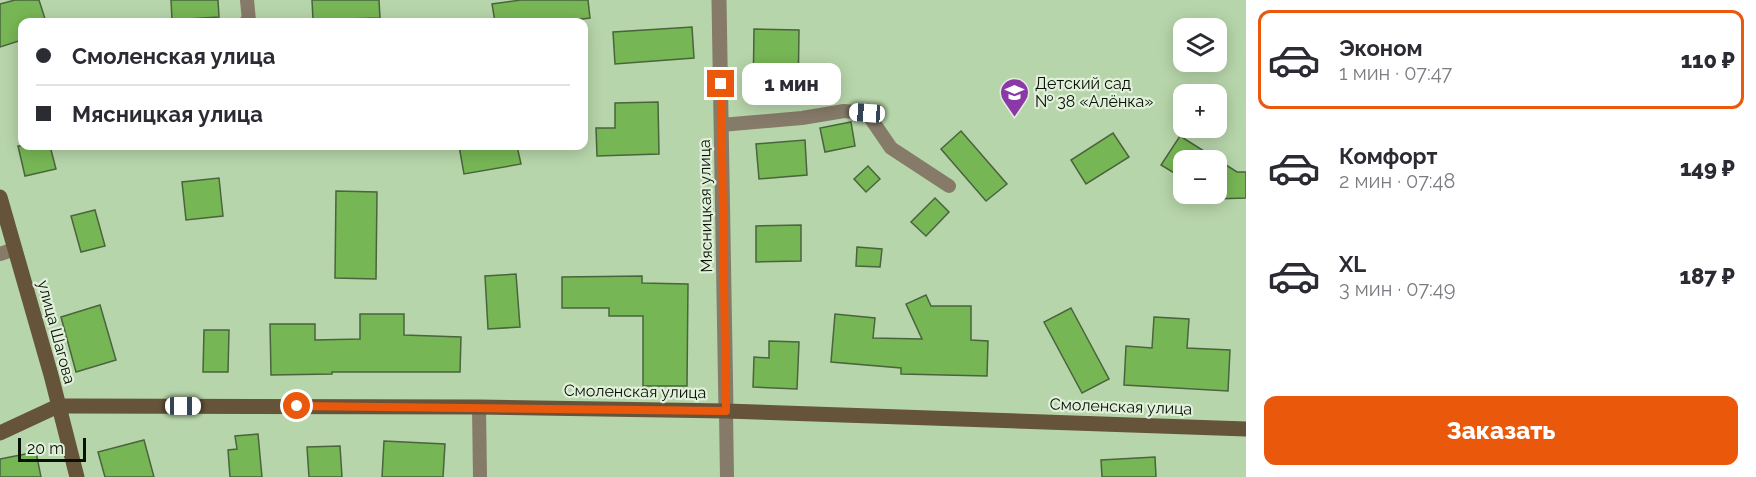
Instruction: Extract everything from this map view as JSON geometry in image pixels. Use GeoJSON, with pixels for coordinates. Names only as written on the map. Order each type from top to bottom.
{"type":"FeatureCollection","features":[{"type":"Feature","properties":{"kind":"street","name":"Мясницкая улица"},"geometry":{"type":"LineString","coordinates":[[719,0],[726,411]]}},
{"type":"Feature","properties":{"kind":"street","name":"улица Шагова"},"geometry":{"type":"LineString","coordinates":[[0,197],[8,252],[58,406],[77,477]]}},
{"type":"Feature","properties":{"kind":"street","name":"Смоленская улица"},"geometry":{"type":"LineString","coordinates":[[58,406],[479,407],[726,411],[1246,429]]}},
{"type":"Feature","properties":{"kind":"street"},"geometry":{"type":"LineString","coordinates":[[0,433],[58,406]]}},
{"type":"Feature","properties":{"kind":"lane"},"geometry":{"type":"LineString","coordinates":[[247,0],[249,18]]}},
{"type":"Feature","properties":{"kind":"lane"},"geometry":{"type":"LineString","coordinates":[[721,125],[802,118],[844,111],[867,113],[891,148],[949,186]]}},
{"type":"Feature","properties":{"kind":"lane"},"geometry":{"type":"LineString","coordinates":[[479,407],[480,477]]}},
{"type":"Feature","properties":{"kind":"lane"},"geometry":{"type":"LineString","coordinates":[[726,411],[727,477]]}},
{"type":"Feature","properties":{"kind":"building"},"geometry":{"type":"Polygon","coordinates":[[[15,0],[39,0],[45,18],[18,18],[18,41],[0,47],[0,4],[15,0]]]}},
{"type":"Feature","properties":{"kind":"building"},"geometry":{"type":"Polygon","coordinates":[[[171,0],[218,0],[219,17],[172,18],[171,0]]]}},
{"type":"Feature","properties":{"kind":"building"},"geometry":{"type":"Polygon","coordinates":[[[312,0],[379,0],[380,18],[313,18],[312,0]]]}},
{"type":"Feature","properties":{"kind":"building"},"geometry":{"type":"Polygon","coordinates":[[[521,0],[588,0],[590,18],[494,18],[492,4],[521,0]]]}},
{"type":"Feature","properties":{"kind":"building"},"geometry":{"type":"Polygon","coordinates":[[[692,27],[694,58],[615,64],[613,32],[692,27]]]}},
{"type":"Feature","properties":{"kind":"building"},"geometry":{"type":"Polygon","coordinates":[[[754,29],[799,30],[798,99],[753,98],[754,29]]]}},
{"type":"Feature","properties":{"kind":"building"},"geometry":{"type":"Polygon","coordinates":[[[658,102],[659,154],[597,156],[596,128],[615,128],[615,103],[658,102]]]}},
{"type":"Feature","properties":{"kind":"building"},"geometry":{"type":"Polygon","coordinates":[[[851,122],[855,146],[825,152],[820,128],[851,122]]]}},
{"type":"Feature","properties":{"kind":"building"},"geometry":{"type":"Polygon","coordinates":[[[961,131],[1007,184],[986,201],[941,149],[961,131]]]}},
{"type":"Feature","properties":{"kind":"building"},"geometry":{"type":"Polygon","coordinates":[[[1113,133],[1129,157],[1086,184],[1071,160],[1113,133]]]}},
{"type":"Feature","properties":{"kind":"building"},"geometry":{"type":"Polygon","coordinates":[[[1179,138],[1183,138],[1202,150],[1173,150],[1173,172],[1161,165],[1179,138]]]}},
{"type":"Feature","properties":{"kind":"building"},"geometry":{"type":"Polygon","coordinates":[[[805,140],[807,175],[759,179],[756,144],[805,140]]]}},
{"type":"Feature","properties":{"kind":"building"},"geometry":{"type":"Polygon","coordinates":[[[19,150],[51,150],[56,169],[25,176],[19,150]]]}},
{"type":"Feature","properties":{"kind":"building"},"geometry":{"type":"Polygon","coordinates":[[[460,150],[518,150],[521,164],[464,174],[460,150]]]}},
{"type":"Feature","properties":{"kind":"building"},"geometry":{"type":"Polygon","coordinates":[[[868,166],[880,179],[866,192],[854,179],[868,166]]]}},
{"type":"Feature","properties":{"kind":"building"},"geometry":{"type":"Polygon","coordinates":[[[1227,166],[1237,172],[1246,172],[1246,198],[1227,199],[1227,166]]]}},
{"type":"Feature","properties":{"kind":"building"},"geometry":{"type":"Polygon","coordinates":[[[219,178],[223,216],[186,220],[182,182],[219,178]]]}},
{"type":"Feature","properties":{"kind":"building"},"geometry":{"type":"Polygon","coordinates":[[[336,191],[377,192],[376,279],[335,278],[336,191]]]}},
{"type":"Feature","properties":{"kind":"building"},"geometry":{"type":"Polygon","coordinates":[[[935,198],[949,212],[926,236],[911,222],[935,198]]]}},
{"type":"Feature","properties":{"kind":"building"},"geometry":{"type":"Polygon","coordinates":[[[95,210],[105,246],[81,252],[71,216],[95,210]]]}},
{"type":"Feature","properties":{"kind":"building"},"geometry":{"type":"Polygon","coordinates":[[[801,225],[801,261],[756,262],[756,226],[801,225]]]}},
{"type":"Feature","properties":{"kind":"building"},"geometry":{"type":"Polygon","coordinates":[[[857,247],[882,249],[880,267],[856,266],[857,247]]]}},
{"type":"Feature","properties":{"kind":"building"},"geometry":{"type":"Polygon","coordinates":[[[516,274],[520,327],[488,329],[485,276],[516,274]]]}},
{"type":"Feature","properties":{"kind":"building"},"geometry":{"type":"Polygon","coordinates":[[[642,276],[642,283],[688,284],[687,386],[643,386],[643,316],[609,316],[609,308],[562,308],[562,277],[642,276]]]}},
{"type":"Feature","properties":{"kind":"building"},"geometry":{"type":"Polygon","coordinates":[[[926,295],[931,306],[971,306],[971,340],[988,341],[987,376],[901,374],[901,368],[831,362],[835,314],[875,318],[873,338],[922,339],[906,304],[926,295]]]}},
{"type":"Feature","properties":{"kind":"building"},"geometry":{"type":"Polygon","coordinates":[[[100,305],[116,360],[76,372],[61,317],[100,305]]]}},
{"type":"Feature","properties":{"kind":"building"},"geometry":{"type":"Polygon","coordinates":[[[1071,308],[1109,379],[1082,393],[1044,322],[1071,308]]]}},
{"type":"Feature","properties":{"kind":"building"},"geometry":{"type":"Polygon","coordinates":[[[360,314],[404,314],[404,335],[461,337],[460,372],[332,372],[332,374],[271,375],[270,324],[315,324],[315,340],[360,339],[360,314]]]}},
{"type":"Feature","properties":{"kind":"building"},"geometry":{"type":"Polygon","coordinates":[[[1154,317],[1189,319],[1187,348],[1230,350],[1228,391],[1124,385],[1126,346],[1152,348],[1154,317]]]}},
{"type":"Feature","properties":{"kind":"building"},"geometry":{"type":"Polygon","coordinates":[[[204,330],[229,330],[228,372],[203,372],[204,330]]]}},
{"type":"Feature","properties":{"kind":"building"},"geometry":{"type":"Polygon","coordinates":[[[769,341],[799,342],[797,389],[753,387],[754,357],[769,358],[769,341]]]}},
{"type":"Feature","properties":{"kind":"building"},"geometry":{"type":"Polygon","coordinates":[[[258,434],[262,477],[230,477],[228,450],[237,449],[235,436],[258,434]]]}},
{"type":"Feature","properties":{"kind":"building"},"geometry":{"type":"Polygon","coordinates":[[[144,440],[154,477],[105,477],[98,452],[144,440]]]}},
{"type":"Feature","properties":{"kind":"building"},"geometry":{"type":"Polygon","coordinates":[[[384,441],[445,444],[443,477],[382,477],[384,441]]]}},
{"type":"Feature","properties":{"kind":"building"},"geometry":{"type":"Polygon","coordinates":[[[340,446],[342,477],[309,477],[307,447],[340,446]]]}},
{"type":"Feature","properties":{"kind":"building"},"geometry":{"type":"Polygon","coordinates":[[[36,452],[41,477],[0,477],[0,459],[36,452]]]}},
{"type":"Feature","properties":{"kind":"building"},"geometry":{"type":"Polygon","coordinates":[[[1155,457],[1156,477],[1102,477],[1101,460],[1155,457]]]}},
{"type":"Feature","properties":{"kind":"place","name":"Детский сад № 38 «Алёнка»"},"geometry":{"type":"Point","coordinates":[1014,118]}},
{"type":"Feature","properties":{"kind":"route"},"geometry":{"type":"LineString","coordinates":[[297,406],[726,411],[721,84]]}}]}
